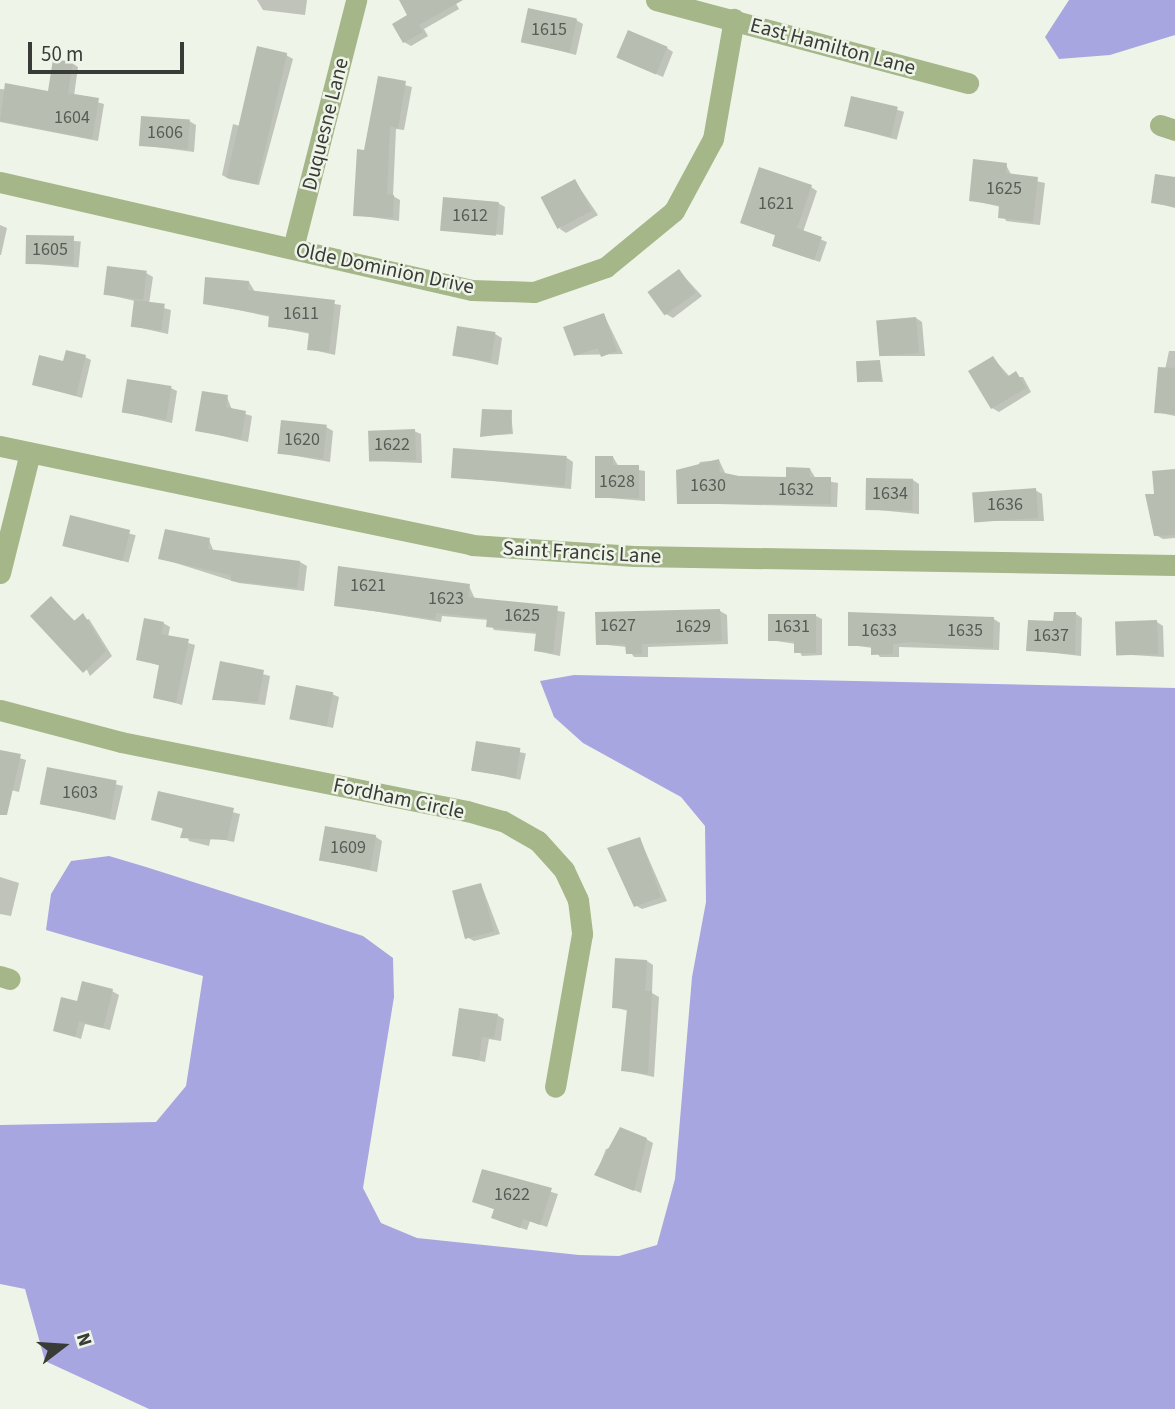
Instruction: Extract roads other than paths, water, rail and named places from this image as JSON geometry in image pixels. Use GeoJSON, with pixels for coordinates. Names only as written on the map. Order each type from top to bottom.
{"type":"FeatureCollection","features":[{"type":"Feature","properties":{"kind":"street","name":"Duquesne Lane"},"geometry":{"type":"LineString","coordinates":[[293,248],[356,0]]}},
{"type":"Feature","properties":{"kind":"street","name":"East Hamilton Lane"},"geometry":{"type":"LineString","coordinates":[[656,0],[968,83]]}},
{"type":"Feature","properties":{"kind":"street","name":"Olde Dominion Drive"},"geometry":{"type":"LineString","coordinates":[[0,182],[472,290],[534,292],[606,267],[674,211],[696,177],[713,139],[734,19]]}},
{"type":"Feature","properties":{"kind":"street","name":"Saint Francis Lane"},"geometry":{"type":"LineString","coordinates":[[0,446],[472,545],[634,556],[1175,565]]}},
{"type":"Feature","properties":{"kind":"street"},"geometry":{"type":"LineString","coordinates":[[0,573],[30,453]]}},
{"type":"Feature","properties":{"kind":"street","name":"Fordham Circle"},"geometry":{"type":"LineString","coordinates":[[0,710],[121,742],[467,811],[503,821],[538,841],[564,870],[578,900],[582,934],[555,1087]]}}]}
